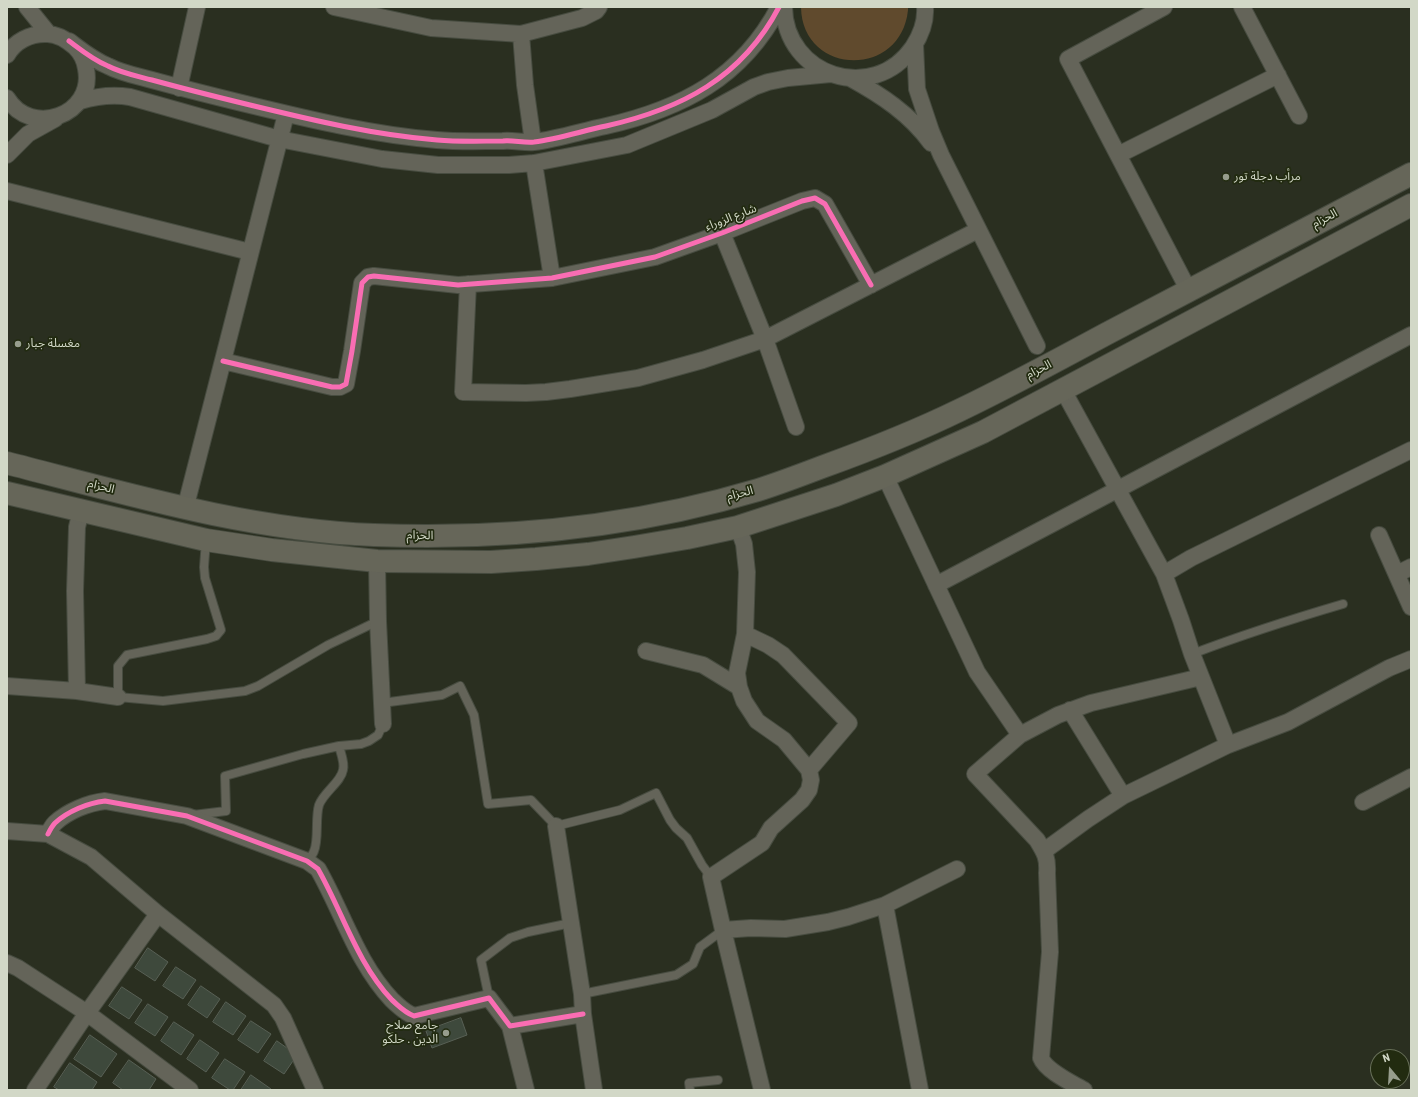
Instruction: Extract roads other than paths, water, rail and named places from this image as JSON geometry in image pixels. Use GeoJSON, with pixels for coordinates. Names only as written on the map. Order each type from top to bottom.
{"type":"FeatureCollection","features":[{"type":"Feature","properties":{"kind":"main road","name":"الحزام"},"geometry":{"type":"LineString","coordinates":[[7,463],[185,509],[243,520],[371,535],[434,536],[532,533],[678,510],[759,490],[861,453],[960,410],[1411,174]]}},
{"type":"Feature","properties":{"kind":"main road"},"geometry":{"type":"LineString","coordinates":[[7,493],[206,540],[272,550],[377,561],[491,562],[588,554],[672,541],[738,526],[836,495],[885,476],[983,432],[1411,205]]}},
{"type":"Feature","properties":{"kind":"street"},"geometry":{"type":"LineString","coordinates":[[27,7],[48,34]]}},
{"type":"Feature","properties":{"kind":"street"},"geometry":{"type":"LineString","coordinates":[[178,88],[197,7]]}},
{"type":"Feature","properties":{"kind":"street"},"geometry":{"type":"LineString","coordinates":[[334,7],[431,28],[521,34],[582,18],[596,11],[600,7]]}},
{"type":"Feature","properties":{"kind":"street"},"geometry":{"type":"LineString","coordinates":[[7,55],[16,44],[26,38],[37,34],[48,34],[59,36],[69,41],[94,60],[109,67],[178,88],[286,114],[381,134],[411,138],[473,142],[533,142],[634,119],[664,109],[693,95],[716,81],[743,58],[766,30],[779,7]]}},
{"type":"Feature","properties":{"kind":"street"},"geometry":{"type":"LineString","coordinates":[[784,7],[784,19],[787,29],[797,49],[812,64],[831,74],[850,78],[867,77],[887,70],[904,58],[915,44],[922,28],[926,8]]}},
{"type":"Feature","properties":{"kind":"street"},"geometry":{"type":"LineString","coordinates":[[1164,7],[1068,59],[1189,291]]}},
{"type":"Feature","properties":{"kind":"street"},"geometry":{"type":"LineString","coordinates":[[1242,7],[1300,116]]}},
{"type":"Feature","properties":{"kind":"street"},"geometry":{"type":"LineString","coordinates":[[521,34],[525,85],[533,142]]}},
{"type":"Feature","properties":{"kind":"street"},"geometry":{"type":"LineString","coordinates":[[7,155],[28,134],[71,110],[80,101],[85,89],[87,75],[85,62],[78,50],[69,41]]}},
{"type":"Feature","properties":{"kind":"street"},"geometry":{"type":"LineString","coordinates":[[915,44],[917,88],[931,131],[941,155],[1037,346]]}},
{"type":"Feature","properties":{"kind":"street"},"geometry":{"type":"LineString","coordinates":[[80,101],[102,96],[116,95],[130,97],[279,139],[389,160],[445,165],[509,165],[534,163],[627,145],[712,110],[754,87],[768,82],[788,78],[831,74]]}},
{"type":"Feature","properties":{"kind":"street"},"geometry":{"type":"LineString","coordinates":[[1118,155],[1278,75]]}},
{"type":"Feature","properties":{"kind":"street"},"geometry":{"type":"LineString","coordinates":[[850,78],[892,104],[925,134],[941,155]]}},
{"type":"Feature","properties":{"kind":"street"},"geometry":{"type":"LineString","coordinates":[[7,98],[11,104],[22,113],[35,119],[48,119],[60,116]]}},
{"type":"Feature","properties":{"kind":"street"},"geometry":{"type":"LineString","coordinates":[[185,509],[286,114]]}},
{"type":"Feature","properties":{"kind":"street"},"geometry":{"type":"LineString","coordinates":[[534,163],[552,278]]}},
{"type":"Feature","properties":{"kind":"street"},"geometry":{"type":"LineString","coordinates":[[7,191],[250,252]]}},
{"type":"Feature","properties":{"kind":"street","name":"شارع الزوراء"},"geometry":{"type":"LineString","coordinates":[[223,361],[332,387],[340,387],[346,384],[362,282],[368,278],[374,276],[458,285],[552,278],[655,257],[722,233],[802,201],[815,198],[825,204],[871,285]]}},
{"type":"Feature","properties":{"kind":"street"},"geometry":{"type":"LineString","coordinates":[[468,284],[463,392],[546,392],[638,378],[697,362],[766,339],[978,230]]}},
{"type":"Feature","properties":{"kind":"street"},"geometry":{"type":"LineString","coordinates":[[722,233],[766,339],[796,428]]}},
{"type":"Feature","properties":{"kind":"street"},"geometry":{"type":"LineString","coordinates":[[936,585],[1411,335]]}},
{"type":"Feature","properties":{"kind":"street"},"geometry":{"type":"LineString","coordinates":[[1063,390],[1164,574],[1192,654],[1228,745]]}},
{"type":"Feature","properties":{"kind":"street"},"geometry":{"type":"LineString","coordinates":[[1164,574],[1191,558],[1411,450]]}},
{"type":"Feature","properties":{"kind":"street"},"geometry":{"type":"LineString","coordinates":[[885,476],[977,672],[1020,735]]}},
{"type":"Feature","properties":{"kind":"street"},"geometry":{"type":"LineString","coordinates":[[77,691],[75,591],[77,532],[81,511]]}},
{"type":"Feature","properties":{"kind":"street"},"geometry":{"type":"LineString","coordinates":[[738,526],[744,544],[747,572],[745,634],[737,673],[739,686],[744,701],[757,721],[784,740],[809,770],[811,780],[809,790],[802,800],[771,828],[762,843],[711,877],[762,1090]]}},
{"type":"Feature","properties":{"kind":"street"},"geometry":{"type":"LineString","coordinates":[[1379,535],[1404,570],[1411,607]]}},
{"type":"Feature","properties":{"kind":"street"},"geometry":{"type":"LineString","coordinates":[[377,561],[383,724]]}},
{"type":"Feature","properties":{"kind":"street"},"geometry":{"type":"LineString","coordinates":[[745,634],[768,645],[782,655],[849,723],[809,770]]}},
{"type":"Feature","properties":{"kind":"street"},"geometry":{"type":"LineString","coordinates":[[646,651],[703,665],[739,686]]}},
{"type":"Feature","properties":{"kind":"street"},"geometry":{"type":"LineString","coordinates":[[1044,851],[1123,796],[1228,745],[1288,722],[1389,668],[1411,659]]}},
{"type":"Feature","properties":{"kind":"street"},"geometry":{"type":"LineString","coordinates":[[1084,1090],[1051,1069],[1043,1062],[1042,1058],[1050,952],[1048,862],[1044,851],[1037,840],[976,774],[1020,735],[1070,710],[1091,703],[1201,677]]}},
{"type":"Feature","properties":{"kind":"street"},"geometry":{"type":"LineString","coordinates":[[7,686],[77,691],[118,697]]}},
{"type":"Feature","properties":{"kind":"street"},"geometry":{"type":"LineString","coordinates":[[1070,710],[1123,796]]}},
{"type":"Feature","properties":{"kind":"street"},"geometry":{"type":"LineString","coordinates":[[1363,802],[1411,777]]}},
{"type":"Feature","properties":{"kind":"street"},"geometry":{"type":"LineString","coordinates":[[48,834],[54,823],[67,814],[91,803],[105,801],[187,816],[307,861],[318,870],[373,977],[384,991],[406,1013],[414,1016],[489,998],[510,1026],[526,1090]]}},
{"type":"Feature","properties":{"kind":"street"},"geometry":{"type":"LineString","coordinates":[[556,826],[582,994],[583,1014],[594,1090]]}},
{"type":"Feature","properties":{"kind":"street"},"geometry":{"type":"LineString","coordinates":[[7,831],[48,834],[91,857],[158,914],[274,1004],[283,1018],[316,1090]]}},
{"type":"Feature","properties":{"kind":"street"},"geometry":{"type":"LineString","coordinates":[[723,930],[751,928],[785,929],[828,922],[885,905],[957,869]]}},
{"type":"Feature","properties":{"kind":"street"},"geometry":{"type":"LineString","coordinates":[[885,905],[920,1090]]}},
{"type":"Feature","properties":{"kind":"street"},"geometry":{"type":"LineString","coordinates":[[35,1090],[87,1013],[158,914]]}},
{"type":"Feature","properties":{"kind":"street"},"geometry":{"type":"LineString","coordinates":[[7,962],[87,1013],[172,1085],[190,1090]]}},
{"type":"Feature","properties":{"kind":"street"},"geometry":{"type":"LineString","coordinates":[[510,1026],[583,1014]]}},
{"type":"Feature","properties":{"kind":"lane"},"geometry":{"type":"LineString","coordinates":[[206,540],[204,567],[205,578],[221,630],[216,636],[207,639],[127,655],[118,666],[118,697],[163,701],[245,691],[258,686],[328,645],[378,620]]}},
{"type":"Feature","properties":{"kind":"lane"},"geometry":{"type":"LineString","coordinates":[[1192,654],[1275,624],[1343,604]]}},
{"type":"Feature","properties":{"kind":"lane"},"geometry":{"type":"LineString","coordinates":[[382,703],[442,695],[460,686],[474,715],[488,804],[531,800],[556,826],[620,810],[656,793],[670,820],[687,838],[702,865],[711,877]]}},
{"type":"Feature","properties":{"kind":"lane"},"geometry":{"type":"LineString","coordinates":[[187,816],[226,811],[226,776],[303,754],[339,746],[361,744],[369,741],[378,734],[383,724]]}},
{"type":"Feature","properties":{"kind":"lane"},"geometry":{"type":"LineString","coordinates":[[307,861],[315,850],[317,812],[319,804],[343,772],[344,766],[339,746]]}},
{"type":"Feature","properties":{"kind":"lane"},"geometry":{"type":"LineString","coordinates":[[489,998],[481,960],[510,938],[528,932],[571,923]]}},
{"type":"Feature","properties":{"kind":"lane"},"geometry":{"type":"LineString","coordinates":[[582,994],[676,975],[693,964],[700,947],[723,930]]}},
{"type":"Feature","properties":{"kind":"lane"},"geometry":{"type":"LineString","coordinates":[[690,1090],[689,1083],[718,1080]]}},
{"type":"Feature","properties":{"kind":"place","name":"مرأب دجلة تور"},"geometry":{"type":"Point","coordinates":[1226,177]}},
{"type":"Feature","properties":{"kind":"place","name":"مغسلة جبار"},"geometry":{"type":"Point","coordinates":[18,344]}},
{"type":"Feature","properties":{"kind":"place","name":"جامع صلاح الدين . حلكو"},"geometry":{"type":"Point","coordinates":[446,1033]}}]}
